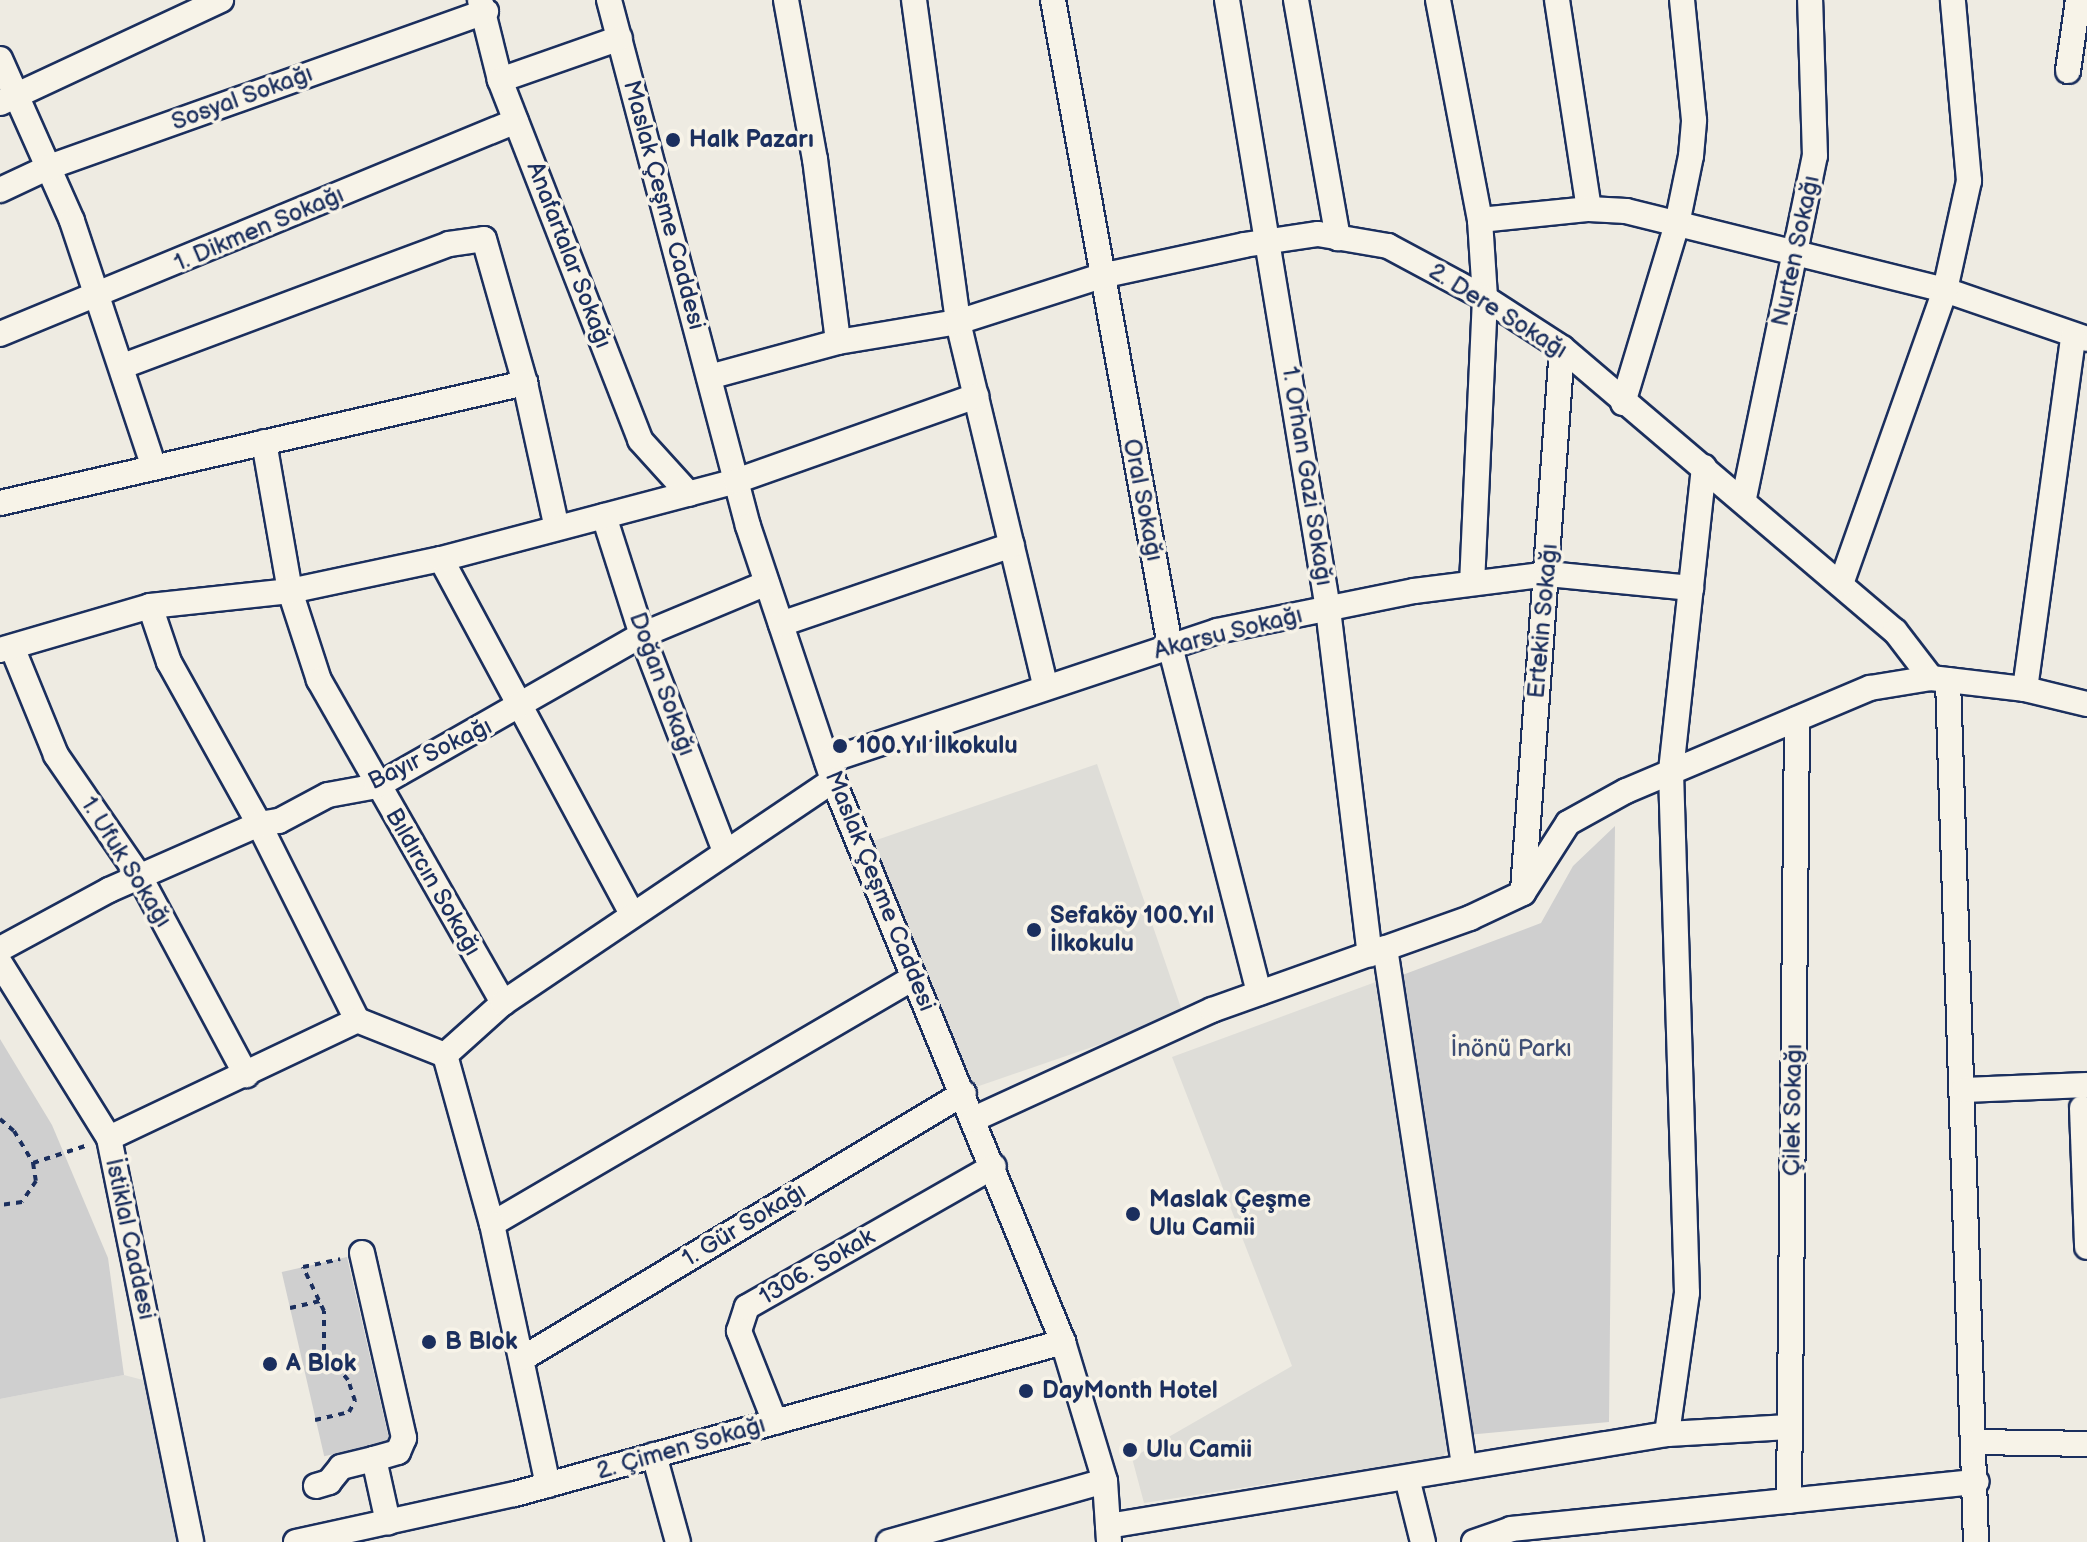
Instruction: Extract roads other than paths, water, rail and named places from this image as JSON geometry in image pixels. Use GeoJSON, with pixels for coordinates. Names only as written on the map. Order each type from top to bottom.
{"type":"FeatureCollection","features":[{"type":"Feature","properties":{"kind":"street"},"geometry":{"type":"LineString","coordinates":[[9,99],[221,0]]}},
{"type":"Feature","properties":{"kind":"street","name":"Maslak Çeşme Caddesi"},"geometry":{"type":"LineString","coordinates":[[609,0],[736,481],[767,583],[830,770],[913,978],[994,1166],[1063,1342],[1105,1481],[1108,1534]]}},
{"type":"Feature","properties":{"kind":"street"},"geometry":{"type":"LineString","coordinates":[[786,0],[815,159],[838,342]]}},
{"type":"Feature","properties":{"kind":"street"},"geometry":{"type":"LineString","coordinates":[[914,0],[958,322],[1045,685]]}},
{"type":"Feature","properties":{"kind":"street","name":"Oral Sokağı"},"geometry":{"type":"LineString","coordinates":[[1053,0],[1170,646],[1259,993]]}},
{"type":"Feature","properties":{"kind":"street","name":"1. Orhan Gazi Sokağı"},"geometry":{"type":"LineString","coordinates":[[1227,0],[1270,241],[1378,951],[1464,1465]]}},
{"type":"Feature","properties":{"kind":"street"},"geometry":{"type":"LineString","coordinates":[[1296,0],[1338,238]]}},
{"type":"Feature","properties":{"kind":"street"},"geometry":{"type":"LineString","coordinates":[[1438,0],[1480,220],[1485,298],[1472,583]]}},
{"type":"Feature","properties":{"kind":"street"},"geometry":{"type":"LineString","coordinates":[[1557,0],[1589,209]]}},
{"type":"Feature","properties":{"kind":"street"},"geometry":{"type":"LineString","coordinates":[[1623,403],[1677,224],[1694,120],[1682,0]]}},
{"type":"Feature","properties":{"kind":"street","name":"Nurten Sokağı"},"geometry":{"type":"LineString","coordinates":[[1744,498],[1815,156],[1810,0]]}},
{"type":"Feature","properties":{"kind":"street"},"geometry":{"type":"LineString","coordinates":[[1841,584],[1945,290],[1969,181],[1953,0]]}},
{"type":"Feature","properties":{"kind":"street"},"geometry":{"type":"LineString","coordinates":[[2068,71],[2078,0]]}},
{"type":"Feature","properties":{"kind":"street","name":"Anafartalar Sokağı"},"geometry":{"type":"LineString","coordinates":[[483,6],[500,80],[640,440],[689,494]]}},
{"type":"Feature","properties":{"kind":"street","name":"Sosyal Sokağı"},"geometry":{"type":"LineString","coordinates":[[0,190],[49,167],[483,6]]}},
{"type":"Feature","properties":{"kind":"street"},"geometry":{"type":"LineString","coordinates":[[500,80],[620,38]]}},
{"type":"Feature","properties":{"kind":"street"},"geometry":{"type":"LineString","coordinates":[[0,59],[9,99],[49,167],[100,296],[154,467]]}},
{"type":"Feature","properties":{"kind":"street","name":"1. Dikmen Sokağı"},"geometry":{"type":"LineString","coordinates":[[0,334],[100,296],[516,121]]}},
{"type":"Feature","properties":{"kind":"street"},"geometry":{"type":"LineString","coordinates":[[1480,220],[1589,209],[1677,224],[1945,290],[2080,338],[2025,689]]}},
{"type":"Feature","properties":{"kind":"street","name":"2. Dere Sokağı"},"geometry":{"type":"LineString","coordinates":[[709,377],[838,342],[958,322],[1101,276],[1270,241],[1318,234],[1388,246],[1485,298],[1562,348],[1623,403],[1744,498],[1895,631],[1939,679]]}},
{"type":"Feature","properties":{"kind":"street"},"geometry":{"type":"LineString","coordinates":[[123,366],[449,244],[484,239],[525,383],[557,528]]}},
{"type":"Feature","properties":{"kind":"street","name":"Ertekin Sokağı"},"geometry":{"type":"LineString","coordinates":[[1523,893],[1562,348]]}},
{"type":"Feature","properties":{"kind":"street"},"geometry":{"type":"LineString","coordinates":[[0,503],[525,383]]}},
{"type":"Feature","properties":{"kind":"street"},"geometry":{"type":"LineString","coordinates":[[6,648],[150,606],[290,591],[441,559],[736,481],[976,396]]}},
{"type":"Feature","properties":{"kind":"street","name":"Bıldırcın Sokağı"},"geometry":{"type":"LineString","coordinates":[[264,442],[290,591],[319,680],[503,1003]]}},
{"type":"Feature","properties":{"kind":"street"},"geometry":{"type":"LineString","coordinates":[[1667,1434],[1687,1293],[1671,772],[1704,467]]}},
{"type":"Feature","properties":{"kind":"street","name":"Doğan Sokağı"},"geometry":{"type":"LineString","coordinates":[[604,516],[642,635],[725,851]]}},
{"type":"Feature","properties":{"kind":"street"},"geometry":{"type":"LineString","coordinates":[[781,624],[1012,545]]}},
{"type":"Feature","properties":{"kind":"street"},"geometry":{"type":"LineString","coordinates":[[441,559],[518,710],[632,913]]}},
{"type":"Feature","properties":{"kind":"street","name":"Akarsu Sokağı"},"geometry":{"type":"LineString","coordinates":[[445,1055],[503,1003],[725,851],[830,770],[1045,685],[1170,646],[1328,609],[1472,583],[1548,574],[1691,588]]}},
{"type":"Feature","properties":{"kind":"street","name":"Bayır Sokağı"},"geometry":{"type":"LineString","coordinates":[[0,949],[140,877],[259,824],[279,821],[328,795],[377,786],[518,710],[642,635],[767,583]]}},
{"type":"Feature","properties":{"kind":"street"},"geometry":{"type":"LineString","coordinates":[[150,606],[169,662],[259,824],[357,1020],[445,1055],[525,1357],[548,1485]]}},
{"type":"Feature","properties":{"kind":"street","name":"1. Ufuk Sokağı"},"geometry":{"type":"LineString","coordinates":[[6,648],[56,755],[140,877],[246,1075]]}},
{"type":"Feature","properties":{"kind":"street"},"geometry":{"type":"LineString","coordinates":[[1939,679],[1964,1090],[1976,1442],[1976,1542]]}},
{"type":"Feature","properties":{"kind":"street"},"geometry":{"type":"LineString","coordinates":[[974,1119],[1259,993],[1378,951],[1523,893],[1568,823],[1671,772],[1870,688],[1939,679],[2025,689],[2087,704]]}},
{"type":"Feature","properties":{"kind":"street","name":"Çilek Sokağı"},"geometry":{"type":"LineString","coordinates":[[1789,1501],[1797,719]]}},
{"type":"Feature","properties":{"kind":"street","name":"İstiklal Caddesi"},"geometry":{"type":"LineString","coordinates":[[0,963],[109,1138],[191,1542]]}},
{"type":"Feature","properties":{"kind":"street"},"geometry":{"type":"LineString","coordinates":[[492,1224],[913,978]]}},
{"type":"Feature","properties":{"kind":"street"},"geometry":{"type":"LineString","coordinates":[[109,1138],[357,1020]]}},
{"type":"Feature","properties":{"kind":"street"},"geometry":{"type":"LineString","coordinates":[[1964,1090],[2084,1096],[2087,1247]]}},
{"type":"Feature","properties":{"kind":"street","name":"1. Gür Sokağı"},"geometry":{"type":"LineString","coordinates":[[525,1357],[964,1093]]}},
{"type":"Feature","properties":{"kind":"street","name":"1306. Sokak"},"geometry":{"type":"LineString","coordinates":[[775,1422],[739,1331],[747,1307],[994,1166]]}},
{"type":"Feature","properties":{"kind":"street"},"geometry":{"type":"LineString","coordinates":[[316,1486],[329,1482],[341,1467],[398,1452],[404,1444],[362,1253]]}},
{"type":"Feature","properties":{"kind":"street","name":"2. Çimen Sokağı"},"geometry":{"type":"LineString","coordinates":[[296,1542],[548,1485],[1063,1342]]}},
{"type":"Feature","properties":{"kind":"street"},"geometry":{"type":"LineString","coordinates":[[1108,1534],[1464,1465],[1667,1434],[1790,1427]]}},
{"type":"Feature","properties":{"kind":"street"},"geometry":{"type":"LineString","coordinates":[[1976,1442],[2087,1444]]}},
{"type":"Feature","properties":{"kind":"street"},"geometry":{"type":"LineString","coordinates":[[654,1455],[678,1542]]}},
{"type":"Feature","properties":{"kind":"street"},"geometry":{"type":"LineString","coordinates":[[374,1459],[388,1522]]}},
{"type":"Feature","properties":{"kind":"street"},"geometry":{"type":"LineString","coordinates":[[1407,1478],[1423,1542]]}},
{"type":"Feature","properties":{"kind":"street"},"geometry":{"type":"LineString","coordinates":[[889,1542],[1105,1481]]}},
{"type":"Feature","properties":{"kind":"street"},"geometry":{"type":"LineString","coordinates":[[1474,1542],[1511,1529],[1977,1482]]}},
{"type":"Feature","properties":{"kind":"place","name":"Halk Pazarı"},"geometry":{"type":"Point","coordinates":[673,140]}},
{"type":"Feature","properties":{"kind":"place","name":"100.Yıl İlkokulu"},"geometry":{"type":"Point","coordinates":[840,746]}},
{"type":"Feature","properties":{"kind":"place","name":"Sefaköy 100.Yıl İlkokulu"},"geometry":{"type":"Point","coordinates":[1034,930]}},
{"type":"Feature","properties":{"kind":"place","name":"Maslak Çeşme Ulu Camii"},"geometry":{"type":"Point","coordinates":[1133,1214]}},
{"type":"Feature","properties":{"kind":"place","name":"B Blok"},"geometry":{"type":"Point","coordinates":[429,1342]}},
{"type":"Feature","properties":{"kind":"place","name":"A Blok"},"geometry":{"type":"Point","coordinates":[270,1364]}},
{"type":"Feature","properties":{"kind":"place","name":"DayMonth Hotel"},"geometry":{"type":"Point","coordinates":[1026,1391]}},
{"type":"Feature","properties":{"kind":"place","name":"Ulu Camii"},"geometry":{"type":"Point","coordinates":[1130,1450]}},
{"type":"Feature","properties":{"kind":"park label","name":"İnönü Parkı"},"geometry":{"type":"Point","coordinates":[1511,1049]}}]}
